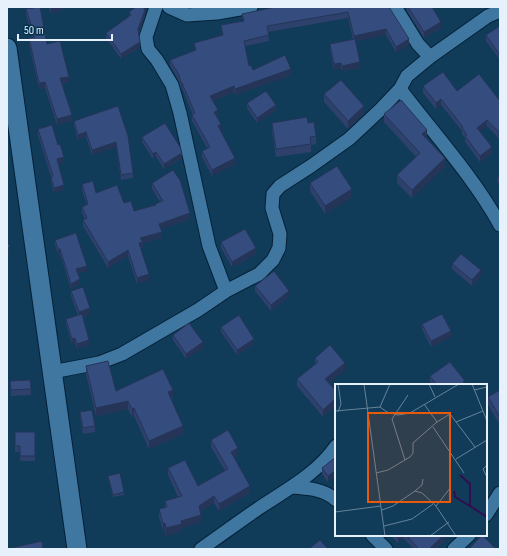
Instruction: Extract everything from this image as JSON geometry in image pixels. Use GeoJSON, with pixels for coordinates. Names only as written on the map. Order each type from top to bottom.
{"type":"FeatureCollection","features":[{"type":"Feature","properties":{"kind":"main road"},"geometry":{"type":"LineString","coordinates":[[7,48],[77,549]]}},
{"type":"Feature","properties":{"kind":"street"},"geometry":{"type":"LineString","coordinates":[[156,7],[146,37],[148,49],[157,60],[172,85],[180,114],[209,246],[226,291]]}},
{"type":"Feature","properties":{"kind":"street"},"geometry":{"type":"LineString","coordinates":[[170,7],[188,15],[217,13],[251,7]]}},
{"type":"Feature","properties":{"kind":"street"},"geometry":{"type":"LineString","coordinates":[[395,7],[418,44],[430,57]]}},
{"type":"Feature","properties":{"kind":"street"},"geometry":{"type":"LineString","coordinates":[[52,372],[99,362],[122,354],[198,310],[226,291],[259,274],[273,260],[279,248],[280,234],[272,208],[273,194],[280,186],[349,140],[400,89],[407,76],[430,57],[488,16],[500,11]]}},
{"type":"Feature","properties":{"kind":"street"},"geometry":{"type":"LineString","coordinates":[[400,89],[459,163],[490,207],[500,226]]}},
{"type":"Feature","properties":{"kind":"street"},"geometry":{"type":"LineString","coordinates":[[201,549],[319,466],[335,447]]}},
{"type":"Feature","properties":{"kind":"street"},"geometry":{"type":"LineString","coordinates":[[291,487],[312,488],[335,499]]}},
{"type":"Feature","properties":{"kind":"street"},"geometry":{"type":"LineString","coordinates":[[487,513],[500,493]]}},
{"type":"Feature","properties":{"kind":"street"},"geometry":{"type":"LineString","coordinates":[[373,536],[386,549]]}},
{"type":"Feature","properties":{"kind":"street"},"geometry":{"type":"LineString","coordinates":[[454,549],[468,536]]}},
{"type":"Feature","properties":{"kind":"building"},"geometry":{"type":"Polygon","coordinates":[[[40,7],[47,44],[60,41],[69,77],[60,78],[72,115],[57,119],[45,82],[39,83],[29,38],[35,37],[26,9],[40,7]]]}},
{"type":"Feature","properties":{"kind":"building"},"geometry":{"type":"Polygon","coordinates":[[[136,7],[143,7],[145,10],[138,29],[140,42],[121,54],[106,33],[131,15],[129,12],[136,7]]]}},
{"type":"Feature","properties":{"kind":"building"},"geometry":{"type":"Polygon","coordinates":[[[275,7],[389,7],[409,39],[396,47],[386,29],[354,36],[348,12],[267,26],[269,35],[244,41],[249,66],[251,65],[253,70],[285,55],[291,69],[235,89],[234,86],[210,96],[218,110],[214,112],[221,124],[218,126],[235,158],[212,170],[202,151],[210,147],[192,115],[195,113],[181,83],[179,75],[170,60],[196,50],[194,43],[223,35],[221,25],[244,21],[242,14],[275,7]]]}},
{"type":"Feature","properties":{"kind":"building"},"geometry":{"type":"Polygon","coordinates":[[[408,7],[432,7],[441,22],[424,32],[408,7]]]}},
{"type":"Feature","properties":{"kind":"building"},"geometry":{"type":"Polygon","coordinates":[[[500,26],[500,55],[486,35],[500,26]]]}},
{"type":"Feature","properties":{"kind":"building"},"geometry":{"type":"Polygon","coordinates":[[[355,39],[360,62],[342,66],[341,63],[334,64],[330,44],[355,39]]]}},
{"type":"Feature","properties":{"kind":"building"},"geometry":{"type":"Polygon","coordinates":[[[443,72],[457,91],[479,74],[500,101],[500,133],[487,120],[477,128],[492,147],[480,156],[465,136],[467,135],[462,128],[463,127],[441,99],[436,103],[423,86],[443,72]]]}},
{"type":"Feature","properties":{"kind":"building"},"geometry":{"type":"Polygon","coordinates":[[[341,80],[364,106],[348,121],[324,94],[341,80]]]}},
{"type":"Feature","properties":{"kind":"building"},"geometry":{"type":"Polygon","coordinates":[[[266,91],[276,105],[257,118],[247,103],[266,91]]]}},
{"type":"Feature","properties":{"kind":"building"},"geometry":{"type":"Polygon","coordinates":[[[401,100],[427,130],[422,134],[445,158],[412,190],[397,175],[420,153],[384,114],[401,100]]]}},
{"type":"Feature","properties":{"kind":"building"},"geometry":{"type":"Polygon","coordinates":[[[118,106],[128,136],[133,173],[121,175],[116,142],[92,150],[86,132],[78,135],[74,121],[118,106]]]}},
{"type":"Feature","properties":{"kind":"building"},"geometry":{"type":"Polygon","coordinates":[[[307,117],[308,123],[314,122],[316,136],[310,137],[311,144],[276,149],[272,123],[307,117]]]}},
{"type":"Feature","properties":{"kind":"building"},"geometry":{"type":"Polygon","coordinates":[[[165,123],[180,147],[182,153],[164,164],[156,152],[153,154],[142,137],[165,123]]]}},
{"type":"Feature","properties":{"kind":"building"},"geometry":{"type":"Polygon","coordinates":[[[52,125],[58,145],[60,144],[64,157],[57,159],[64,185],[54,188],[51,177],[53,176],[38,129],[52,125]]]}},
{"type":"Feature","properties":{"kind":"building"},"geometry":{"type":"Polygon","coordinates":[[[337,166],[352,189],[325,206],[310,183],[337,166]]]}},
{"type":"Feature","properties":{"kind":"building"},"geometry":{"type":"Polygon","coordinates":[[[173,170],[180,180],[190,213],[159,224],[162,232],[140,238],[143,242],[139,243],[149,274],[137,278],[128,250],[108,262],[83,220],[87,218],[82,207],[88,204],[82,184],[93,181],[96,193],[117,185],[124,203],[131,201],[134,211],[156,205],[155,204],[163,201],[152,183],[173,170]]]}},
{"type":"Feature","properties":{"kind":"building"},"geometry":{"type":"Polygon","coordinates":[[[245,229],[256,248],[232,262],[221,242],[245,229]]]}},
{"type":"Feature","properties":{"kind":"building"},"geometry":{"type":"Polygon","coordinates":[[[76,233],[87,266],[76,269],[80,279],[71,284],[60,249],[58,249],[55,240],[76,233]]]}},
{"type":"Feature","properties":{"kind":"building"},"geometry":{"type":"Polygon","coordinates":[[[7,240],[10,247],[7,248],[7,240]]]}},
{"type":"Feature","properties":{"kind":"building"},"geometry":{"type":"Polygon","coordinates":[[[461,254],[481,270],[472,280],[452,264],[461,254]]]}},
{"type":"Feature","properties":{"kind":"building"},"geometry":{"type":"Polygon","coordinates":[[[274,271],[289,291],[271,305],[255,286],[274,271]]]}},
{"type":"Feature","properties":{"kind":"building"},"geometry":{"type":"Polygon","coordinates":[[[83,287],[90,308],[79,312],[71,291],[83,287]]]}},
{"type":"Feature","properties":{"kind":"building"},"geometry":{"type":"Polygon","coordinates":[[[82,314],[89,340],[77,344],[75,338],[72,339],[66,319],[82,314]]]}},
{"type":"Feature","properties":{"kind":"building"},"geometry":{"type":"Polygon","coordinates":[[[442,314],[451,331],[431,341],[422,324],[442,314]]]}},
{"type":"Feature","properties":{"kind":"building"},"geometry":{"type":"Polygon","coordinates":[[[239,315],[254,339],[237,350],[221,327],[239,315]]]}},
{"type":"Feature","properties":{"kind":"building"},"geometry":{"type":"Polygon","coordinates":[[[189,323],[203,342],[186,354],[173,335],[189,323]]]}},
{"type":"Feature","properties":{"kind":"building"},"geometry":{"type":"Polygon","coordinates":[[[330,345],[345,363],[325,379],[335,390],[335,399],[323,410],[297,379],[318,362],[315,358],[330,345]]]}},
{"type":"Feature","properties":{"kind":"building"},"geometry":{"type":"Polygon","coordinates":[[[108,361],[116,391],[163,369],[173,390],[168,392],[183,426],[149,441],[134,408],[132,409],[128,401],[96,408],[86,366],[108,361]]]}},
{"type":"Feature","properties":{"kind":"building"},"geometry":{"type":"Polygon","coordinates":[[[450,362],[465,381],[463,382],[465,384],[436,384],[430,376],[450,362]]]}},
{"type":"Feature","properties":{"kind":"building"},"geometry":{"type":"Polygon","coordinates":[[[30,380],[31,389],[11,390],[10,381],[30,380]]]}},
{"type":"Feature","properties":{"kind":"building"},"geometry":{"type":"Polygon","coordinates":[[[500,390],[500,417],[488,397],[500,390]]]}},
{"type":"Feature","properties":{"kind":"building"},"geometry":{"type":"Polygon","coordinates":[[[92,410],[95,426],[83,428],[80,412],[92,410]]]}},
{"type":"Feature","properties":{"kind":"building"},"geometry":{"type":"Polygon","coordinates":[[[228,430],[238,448],[231,452],[250,486],[219,504],[214,496],[199,506],[201,515],[181,521],[182,524],[166,528],[165,523],[163,524],[159,509],[167,507],[165,501],[182,496],[168,468],[185,460],[198,486],[228,469],[211,440],[228,430]]]}},
{"type":"Feature","properties":{"kind":"building"},"geometry":{"type":"Polygon","coordinates":[[[15,432],[35,432],[35,456],[20,456],[20,446],[15,446],[15,432]]]}},
{"type":"Feature","properties":{"kind":"building"},"geometry":{"type":"Polygon","coordinates":[[[335,458],[335,471],[328,476],[322,468],[335,458]]]}},
{"type":"Feature","properties":{"kind":"building"},"geometry":{"type":"Polygon","coordinates":[[[120,473],[124,492],[113,495],[108,476],[120,473]]]}},
{"type":"Feature","properties":{"kind":"building"},"geometry":{"type":"Polygon","coordinates":[[[407,536],[443,536],[429,549],[419,549],[407,536]]]}},
{"type":"Feature","properties":{"kind":"building"},"geometry":{"type":"Polygon","coordinates":[[[481,536],[483,536],[496,549],[469,549],[481,536]]]}},
{"type":"Feature","properties":{"kind":"building"},"geometry":{"type":"Polygon","coordinates":[[[320,540],[328,549],[309,549],[320,540]]]}},
{"type":"Feature","properties":{"kind":"building"},"geometry":{"type":"Polygon","coordinates":[[[42,541],[43,549],[7,549],[42,541]]]}}]}
